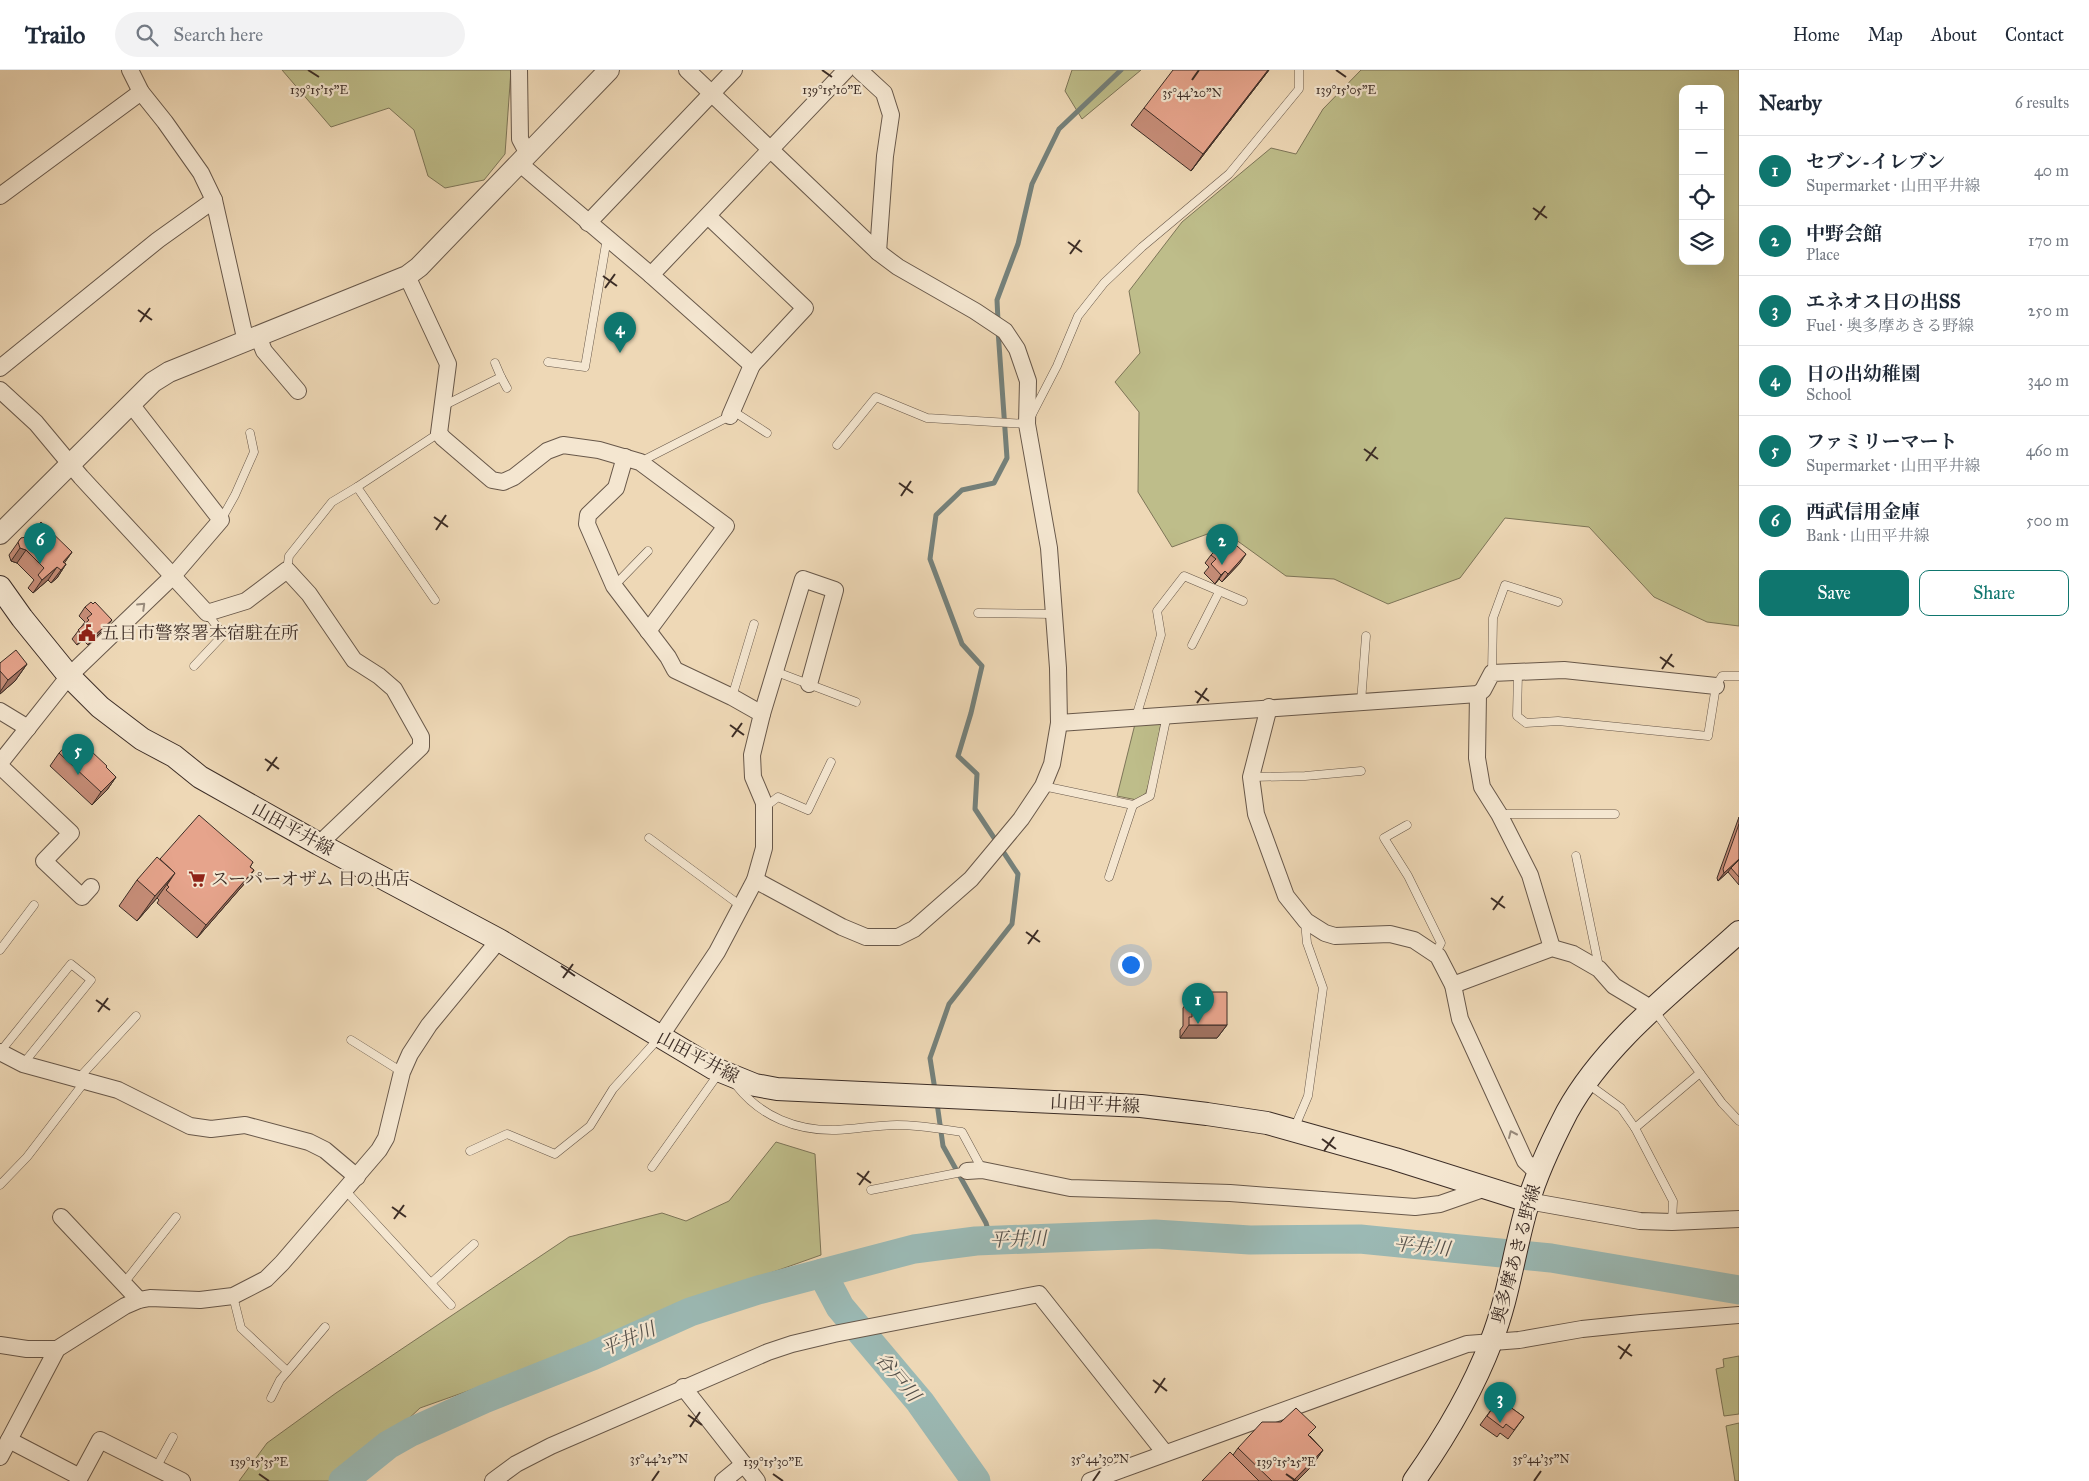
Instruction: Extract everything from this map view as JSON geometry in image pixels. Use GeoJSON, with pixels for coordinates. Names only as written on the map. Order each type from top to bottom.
{"type":"FeatureCollection","features":[{"type":"Feature","properties":{"kind":"main road","name":"山田平井線"},"geometry":{"type":"LineString","coordinates":[[0,587],[22,618],[69,676],[100,707],[142,739],[174,756],[200,777],[319,844],[499,940],[724,1074],[755,1085],[777,1088],[1140,1106],[1267,1123],[1486,1188],[1526,1209]]}},
{"type":"Feature","properties":{"kind":"main road","name":"奥多摩あきる野線"},"geometry":{"type":"LineString","coordinates":[[1414,1481],[1451,1425],[1468,1394],[1492,1342],[1507,1291],[1526,1209],[1538,1174],[1568,1111],[1586,1082],[1612,1049],[1739,932]]}},
{"type":"Feature","properties":{"kind":"street"},"geometry":{"type":"LineString","coordinates":[[130,70],[141,92],[201,173],[214,200],[252,339],[298,391]]}},
{"type":"Feature","properties":{"kind":"street"},"geometry":{"type":"LineString","coordinates":[[519,70],[520,139],[523,158],[588,223],[651,275],[752,364]]}},
{"type":"Feature","properties":{"kind":"street"},"geometry":{"type":"LineString","coordinates":[[0,534],[153,382],[169,372],[407,276],[436,251],[609,70]]}},
{"type":"Feature","properties":{"kind":"street"},"geometry":{"type":"LineString","coordinates":[[687,70],[878,252],[898,267],[1005,331],[1017,349],[1028,381],[1027,424],[1049,548],[1058,668],[1059,723],[1052,764],[1043,786],[1009,834],[971,879],[914,929],[898,936],[866,937],[842,927],[755,880]]}},
{"type":"Feature","properties":{"kind":"street"},"geometry":{"type":"LineString","coordinates":[[588,223],[734,70]]}},
{"type":"Feature","properties":{"kind":"street"},"geometry":{"type":"LineString","coordinates":[[651,275],[846,70]]}},
{"type":"Feature","properties":{"kind":"street"},"geometry":{"type":"LineString","coordinates":[[859,70],[884,93],[891,115],[884,156],[878,252]]}},
{"type":"Feature","properties":{"kind":"street"},"geometry":{"type":"LineString","coordinates":[[0,196],[141,92]]}},
{"type":"Feature","properties":{"kind":"street"},"geometry":{"type":"LineString","coordinates":[[0,368],[158,240],[214,200]]}},
{"type":"Feature","properties":{"kind":"street"},"geometry":{"type":"LineString","coordinates":[[708,216],[805,308],[752,364],[730,416]]}},
{"type":"Feature","properties":{"kind":"street"},"geometry":{"type":"LineString","coordinates":[[407,276],[448,364],[439,433],[492,480],[503,482],[514,477],[547,451],[563,445],[599,450],[632,459],[726,526],[648,631]]}},
{"type":"Feature","properties":{"kind":"street"},"geometry":{"type":"LineString","coordinates":[[0,390],[36,423],[172,577],[207,613],[246,601],[287,570],[309,594],[354,660],[379,676],[394,689],[422,737],[421,746],[319,844]]}},
{"type":"Feature","properties":{"kind":"street"},"geometry":{"type":"LineString","coordinates":[[91,887],[82,898],[44,862],[71,834],[0,764],[69,676],[172,577],[221,520],[130,403]]}},
{"type":"Feature","properties":{"kind":"street"},"geometry":{"type":"LineString","coordinates":[[632,459],[616,488],[588,515],[587,524],[614,586],[668,657],[675,670],[732,697],[762,714]]}},
{"type":"Feature","properties":{"kind":"street"},"geometry":{"type":"LineString","coordinates":[[660,1037],[717,952],[755,880],[764,848],[764,808],[753,777],[752,755],[774,672],[803,579],[835,590],[809,684]]}},
{"type":"Feature","properties":{"kind":"street"},"geometry":{"type":"LineString","coordinates":[[1059,723],[1478,694],[1483,690],[1492,673],[1564,670],[1716,686]]}},
{"type":"Feature","properties":{"kind":"street"},"geometry":{"type":"LineString","coordinates":[[1478,694],[1477,758],[1482,787],[1499,814],[1530,875],[1552,948]]}},
{"type":"Feature","properties":{"kind":"street"},"geometry":{"type":"LineString","coordinates":[[1269,707],[1251,776],[1256,814],[1286,896],[1304,918],[1325,933],[1335,936],[1390,934],[1414,940],[1438,956],[1453,985],[1460,1019],[1525,1161],[1538,1174]]}},
{"type":"Feature","properties":{"kind":"street"},"geometry":{"type":"LineString","coordinates":[[0,711],[28,728]]}},
{"type":"Feature","properties":{"kind":"street"},"geometry":{"type":"LineString","coordinates":[[0,1457],[56,1349],[125,1306],[139,1300],[150,1298],[200,1300],[233,1296],[266,1279],[379,1150],[386,1138],[402,1072],[410,1054],[429,1026],[499,940]]}},
{"type":"Feature","properties":{"kind":"street"},"geometry":{"type":"LineString","coordinates":[[1453,985],[1552,948],[1572,954],[1599,969],[1614,986],[1654,1010]]}},
{"type":"Feature","properties":{"kind":"street"},"geometry":{"type":"LineString","coordinates":[[0,1052],[23,1064],[118,1090],[190,1126],[211,1129],[245,1125],[309,1142],[325,1150],[356,1177]]}},
{"type":"Feature","properties":{"kind":"street"},"geometry":{"type":"LineString","coordinates":[[975,1171],[1070,1188],[1230,1193],[1415,1207],[1440,1204],[1486,1188]]}},
{"type":"Feature","properties":{"kind":"street"},"geometry":{"type":"LineString","coordinates":[[1526,1209],[1640,1221],[1739,1220]]}},
{"type":"Feature","properties":{"kind":"street"},"geometry":{"type":"LineString","coordinates":[[62,1217],[139,1300]]}},
{"type":"Feature","properties":{"kind":"street"},"geometry":{"type":"LineString","coordinates":[[493,1481],[516,1464],[552,1446],[683,1387],[792,1344],[1039,1294],[1165,1453]]}},
{"type":"Feature","properties":{"kind":"street"},"geometry":{"type":"LineString","coordinates":[[1090,1481],[1467,1344],[1518,1340],[1621,1325],[1739,1315]]}},
{"type":"Feature","properties":{"kind":"street"},"geometry":{"type":"LineString","coordinates":[[0,1345],[27,1349],[56,1349]]}},
{"type":"Feature","properties":{"kind":"street"},"geometry":{"type":"LineString","coordinates":[[683,1387],[757,1481]]}},
{"type":"Feature","properties":{"kind":"street"},"geometry":{"type":"LineString","coordinates":[[9,1440],[80,1477],[100,1440],[182,1481]]}},
{"type":"Feature","properties":{"kind":"street"},"geometry":{"type":"LineString","coordinates":[[723,1481],[744,1464]]}},
{"type":"Feature","properties":{"kind":"lane"},"geometry":{"type":"LineString","coordinates":[[837,445],[876,397],[927,418],[1027,424],[1057,366],[1078,316],[1104,282],[1142,247],[1229,174],[1299,89],[1299,70]]}},
{"type":"Feature","properties":{"kind":"lane"},"geometry":{"type":"LineString","coordinates":[[548,362],[585,367],[607,238]]}},
{"type":"Feature","properties":{"kind":"lane"},"geometry":{"type":"LineString","coordinates":[[495,363],[507,388]]}},
{"type":"Feature","properties":{"kind":"lane"},"geometry":{"type":"LineString","coordinates":[[443,406],[502,377]]}},
{"type":"Feature","properties":{"kind":"lane"},"geometry":{"type":"LineString","coordinates":[[632,459],[736,412],[767,433]]}},
{"type":"Feature","properties":{"kind":"lane"},"geometry":{"type":"LineString","coordinates":[[221,520],[235,495],[254,452],[250,433]]}},
{"type":"Feature","properties":{"kind":"lane"},"geometry":{"type":"LineString","coordinates":[[287,570],[289,556],[332,502],[439,433]]}},
{"type":"Feature","properties":{"kind":"lane"},"geometry":{"type":"LineString","coordinates":[[357,487],[435,600]]}},
{"type":"Feature","properties":{"kind":"lane"},"geometry":{"type":"LineString","coordinates":[[614,586],[648,551]]}},
{"type":"Feature","properties":{"kind":"lane"},"geometry":{"type":"LineString","coordinates":[[1136,717],[1161,635],[1158,612],[1184,576],[1243,601]]}},
{"type":"Feature","properties":{"kind":"lane"},"geometry":{"type":"LineString","coordinates":[[1492,673],[1493,618],[1505,586],[1558,602]]}},
{"type":"Feature","properties":{"kind":"lane"},"geometry":{"type":"LineString","coordinates":[[1192,645],[1219,592]]}},
{"type":"Feature","properties":{"kind":"lane"},"geometry":{"type":"LineString","coordinates":[[194,666],[223,635],[207,613]]}},
{"type":"Feature","properties":{"kind":"lane"},"geometry":{"type":"LineString","coordinates":[[978,613],[1053,614]]}},
{"type":"Feature","properties":{"kind":"lane"},"geometry":{"type":"LineString","coordinates":[[732,697],[754,624]]}},
{"type":"Feature","properties":{"kind":"lane"},"geometry":{"type":"LineString","coordinates":[[1361,702],[1366,636]]}},
{"type":"Feature","properties":{"kind":"lane"},"geometry":{"type":"LineString","coordinates":[[774,672],[856,702]]}},
{"type":"Feature","properties":{"kind":"lane"},"geometry":{"type":"LineString","coordinates":[[1518,672],[1517,716],[1526,723],[1558,721],[1708,736],[1716,686],[1722,676],[1739,676]]}},
{"type":"Feature","properties":{"kind":"lane"},"geometry":{"type":"LineString","coordinates":[[1043,786],[1133,805],[1150,796],[1158,766],[1167,715]]}},
{"type":"Feature","properties":{"kind":"lane"},"geometry":{"type":"LineString","coordinates":[[764,808],[778,797],[808,810],[831,762]]}},
{"type":"Feature","properties":{"kind":"lane"},"geometry":{"type":"LineString","coordinates":[[1251,776],[1305,776],[1361,771]]}},
{"type":"Feature","properties":{"kind":"lane"},"geometry":{"type":"LineString","coordinates":[[1109,877],[1133,805]]}},
{"type":"Feature","properties":{"kind":"lane"},"geometry":{"type":"LineString","coordinates":[[1499,814],[1615,814]]}},
{"type":"Feature","properties":{"kind":"lane"},"geometry":{"type":"LineString","coordinates":[[1407,825],[1384,838],[1408,876],[1441,943],[1435,954]]}},
{"type":"Feature","properties":{"kind":"lane"},"geometry":{"type":"LineString","coordinates":[[649,838],[741,906]]}},
{"type":"Feature","properties":{"kind":"lane"},"geometry":{"type":"LineString","coordinates":[[1576,856],[1599,969]]}},
{"type":"Feature","properties":{"kind":"lane"},"geometry":{"type":"LineString","coordinates":[[0,950],[34,905]]}},
{"type":"Feature","properties":{"kind":"lane"},"geometry":{"type":"LineString","coordinates":[[1294,1131],[1308,1096],[1323,988],[1307,944],[1304,918]]}},
{"type":"Feature","properties":{"kind":"lane"},"geometry":{"type":"LineString","coordinates":[[0,1052],[72,964],[91,980],[23,1064]]}},
{"type":"Feature","properties":{"kind":"lane"},"geometry":{"type":"LineString","coordinates":[[1654,1010],[1722,1104],[1739,1121]]}},
{"type":"Feature","properties":{"kind":"lane"},"geometry":{"type":"LineString","coordinates":[[0,1185],[27,1157],[82,1079],[136,1016]]}},
{"type":"Feature","properties":{"kind":"lane"},"geometry":{"type":"LineString","coordinates":[[470,1151],[507,1134],[555,1154],[590,1126],[614,1089],[660,1037]]}},
{"type":"Feature","properties":{"kind":"lane"},"geometry":{"type":"LineString","coordinates":[[352,1040],[402,1072]]}},
{"type":"Feature","properties":{"kind":"lane"},"geometry":{"type":"LineString","coordinates":[[1635,1128],[1700,1073]]}},
{"type":"Feature","properties":{"kind":"lane"},"geometry":{"type":"LineString","coordinates":[[652,1167],[724,1074],[748,1100],[769,1115],[795,1126],[814,1130],[836,1130],[897,1125],[931,1127],[962,1132],[975,1171],[871,1190]]}},
{"type":"Feature","properties":{"kind":"lane"},"geometry":{"type":"LineString","coordinates":[[1586,1082],[1621,1108],[1635,1128],[1672,1201],[1672,1222]]}},
{"type":"Feature","properties":{"kind":"lane"},"geometry":{"type":"LineString","coordinates":[[345,1190],[451,1305]]}},
{"type":"Feature","properties":{"kind":"lane"},"geometry":{"type":"LineString","coordinates":[[124,1283],[176,1217]]}},
{"type":"Feature","properties":{"kind":"lane"},"geometry":{"type":"LineString","coordinates":[[431,1284],[474,1244]]}},
{"type":"Feature","properties":{"kind":"lane"},"geometry":{"type":"LineString","coordinates":[[233,1296],[241,1328],[287,1371]]}},
{"type":"Feature","properties":{"kind":"lane"},"geometry":{"type":"LineString","coordinates":[[271,1398],[287,1371],[326,1328]]}},
{"type":"Feature","properties":{"kind":"lane"},"geometry":{"type":"LineString","coordinates":[[156,1468],[173,1437]]}},
{"type":"Feature","properties":{"kind":"shaded area"},"geometry":{"type":"Polygon","coordinates":[[[282,70],[511,70],[505,154],[484,180],[445,188],[428,176],[414,130],[389,108],[331,127],[282,70]]]}},
{"type":"Feature","properties":{"kind":"shaded area"},"geometry":{"type":"Polygon","coordinates":[[[1072,70],[1141,70],[1082,119],[1065,91],[1072,70]]]}},
{"type":"Feature","properties":{"kind":"shaded area"},"geometry":{"type":"Polygon","coordinates":[[[1361,70],[1739,70],[1739,626],[1707,622],[1654,597],[1589,527],[1505,518],[1460,578],[1388,604],[1334,579],[1286,576],[1221,529],[1172,547],[1138,492],[1139,412],[1115,382],[1140,353],[1129,291],[1182,222],[1271,148],[1296,154],[1323,109],[1361,70]]]}},
{"type":"Feature","properties":{"kind":"shaded area"},"geometry":{"type":"Polygon","coordinates":[[[1161,722],[1155,763],[1146,793],[1137,800],[1117,796],[1135,724],[1161,722]]]}},
{"type":"Feature","properties":{"kind":"shaded area"},"geometry":{"type":"Polygon","coordinates":[[[776,1142],[815,1154],[821,1255],[759,1277],[586,1349],[420,1408],[342,1481],[239,1481],[267,1443],[336,1393],[569,1237],[662,1213],[686,1221],[729,1201],[776,1142]]]}},
{"type":"Feature","properties":{"kind":"shaded area"},"geometry":{"type":"Polygon","coordinates":[[[1739,1356],[1739,1414],[1724,1416],[1716,1369],[1724,1367],[1723,1359],[1739,1356]]]}},
{"type":"Feature","properties":{"kind":"shaded area"},"geometry":{"type":"Polygon","coordinates":[[[1739,1423],[1739,1481],[1735,1481],[1726,1426],[1739,1423]]]}},
{"type":"Feature","properties":{"kind":"building"},"geometry":{"type":"Polygon","coordinates":[[[1173,70],[1268,70],[1203,154],[1144,108],[1173,70]]]}},
{"type":"Feature","properties":{"kind":"building"},"geometry":{"type":"Polygon","coordinates":[[[41,522],[72,552],[63,562],[66,564],[61,570],[57,567],[42,580],[38,575],[44,568],[26,550],[20,548],[18,542],[41,522]]]}},
{"type":"Feature","properties":{"kind":"building"},"geometry":{"type":"Polygon","coordinates":[[[1228,538],[1246,554],[1228,574],[1225,571],[1221,575],[1211,564],[1216,559],[1211,555],[1228,538]]]}},
{"type":"Feature","properties":{"kind":"building"},"geometry":{"type":"Polygon","coordinates":[[[91,602],[93,604],[95,602],[112,620],[94,636],[89,631],[83,636],[78,630],[89,620],[87,618],[92,614],[85,607],[91,602]]]}},
{"type":"Feature","properties":{"kind":"building"},"geometry":{"type":"Polygon","coordinates":[[[16,650],[27,664],[8,680],[0,671],[0,663],[16,650]]]}},
{"type":"Feature","properties":{"kind":"building"},"geometry":{"type":"Polygon","coordinates":[[[75,736],[116,777],[101,792],[59,753],[75,736]]]}},
{"type":"Feature","properties":{"kind":"building"},"geometry":{"type":"Polygon","coordinates":[[[199,815],[253,862],[250,867],[254,870],[206,925],[166,890],[175,873],[160,859],[199,815]]]}},
{"type":"Feature","properties":{"kind":"building"},"geometry":{"type":"Polygon","coordinates":[[[1739,824],[1739,859],[1724,873],[1723,869],[1739,824]]]}},
{"type":"Feature","properties":{"kind":"building"},"geometry":{"type":"Polygon","coordinates":[[[157,857],[175,873],[155,896],[137,880],[157,857]]]}},
{"type":"Feature","properties":{"kind":"building"},"geometry":{"type":"Polygon","coordinates":[[[1739,860],[1739,877],[1731,868],[1739,860]]]}},
{"type":"Feature","properties":{"kind":"building"},"geometry":{"type":"Polygon","coordinates":[[[1208,992],[1227,992],[1227,1025],[1189,1025],[1189,1017],[1192,1017],[1192,995],[1208,995],[1208,992]]]}},
{"type":"Feature","properties":{"kind":"building"},"geometry":{"type":"Polygon","coordinates":[[[1499,1399],[1524,1417],[1514,1430],[1506,1424],[1503,1428],[1487,1416],[1499,1399]]]}},
{"type":"Feature","properties":{"kind":"building"},"geometry":{"type":"Polygon","coordinates":[[[1296,1408],[1316,1427],[1308,1435],[1323,1450],[1293,1481],[1272,1481],[1238,1448],[1262,1422],[1281,1422],[1296,1408]]]}},
{"type":"Feature","properties":{"kind":"building"},"geometry":{"type":"Polygon","coordinates":[[[1230,1452],[1259,1481],[1202,1481],[1230,1452]]]}},
{"type":"Feature","properties":{"kind":"waterway"},"geometry":{"type":"LineString","coordinates":[[998,321],[997,300],[1018,244],[1032,184],[1059,129],[1121,70]]}},
{"type":"Feature","properties":{"kind":"waterway"},"geometry":{"type":"LineString","coordinates":[[935,1090],[930,1058],[949,1004],[1012,924],[1018,874],[975,809],[977,774],[958,756],[982,666],[962,644],[930,559],[936,515],[962,490],[994,483],[1007,458],[998,330]]}},
{"type":"Feature","properties":{"kind":"waterway"},"geometry":{"type":"LineString","coordinates":[[937,1103],[943,1146],[986,1223],[991,1240]]}},
{"type":"Feature","properties":{"kind":"waterway","name":"平井川"},"geometry":{"type":"LineString","coordinates":[[343,1481],[388,1445],[411,1432],[484,1399],[592,1356],[690,1312],[758,1290],[914,1249],[976,1241],[1155,1234],[1250,1240],[1360,1239],[1551,1258],[1739,1290]]}},
{"type":"Feature","properties":{"kind":"waterway","name":"谷戸川"},"geometry":{"type":"LineString","coordinates":[[822,1273],[840,1307],[920,1402],[976,1481]]}},
{"type":"Feature","properties":{"kind":"place","name":"日の出幼稚園"},"geometry":{"type":"Point","coordinates":[620,353]}},
{"type":"Feature","properties":{"kind":"place","name":"西武信用金庫"},"geometry":{"type":"Point","coordinates":[40,564]}},
{"type":"Feature","properties":{"kind":"place","name":"中野会館"},"geometry":{"type":"Point","coordinates":[1222,565]}},
{"type":"Feature","properties":{"kind":"place","name":"五日市警察署本宿駐在所"},"geometry":{"type":"Point","coordinates":[87,633]}},
{"type":"Feature","properties":{"kind":"place","name":"ファミリーマート"},"geometry":{"type":"Point","coordinates":[78,775]}},
{"type":"Feature","properties":{"kind":"place","name":"スーパーオザム 日の出店"},"geometry":{"type":"Point","coordinates":[197,879]}},
{"type":"Feature","properties":{"kind":"place","name":"セブン-イレブン"},"geometry":{"type":"Point","coordinates":[1198,1024]}},
{"type":"Feature","properties":{"kind":"place","name":"エネオス日の出SS"},"geometry":{"type":"Point","coordinates":[1500,1423]}}]}
